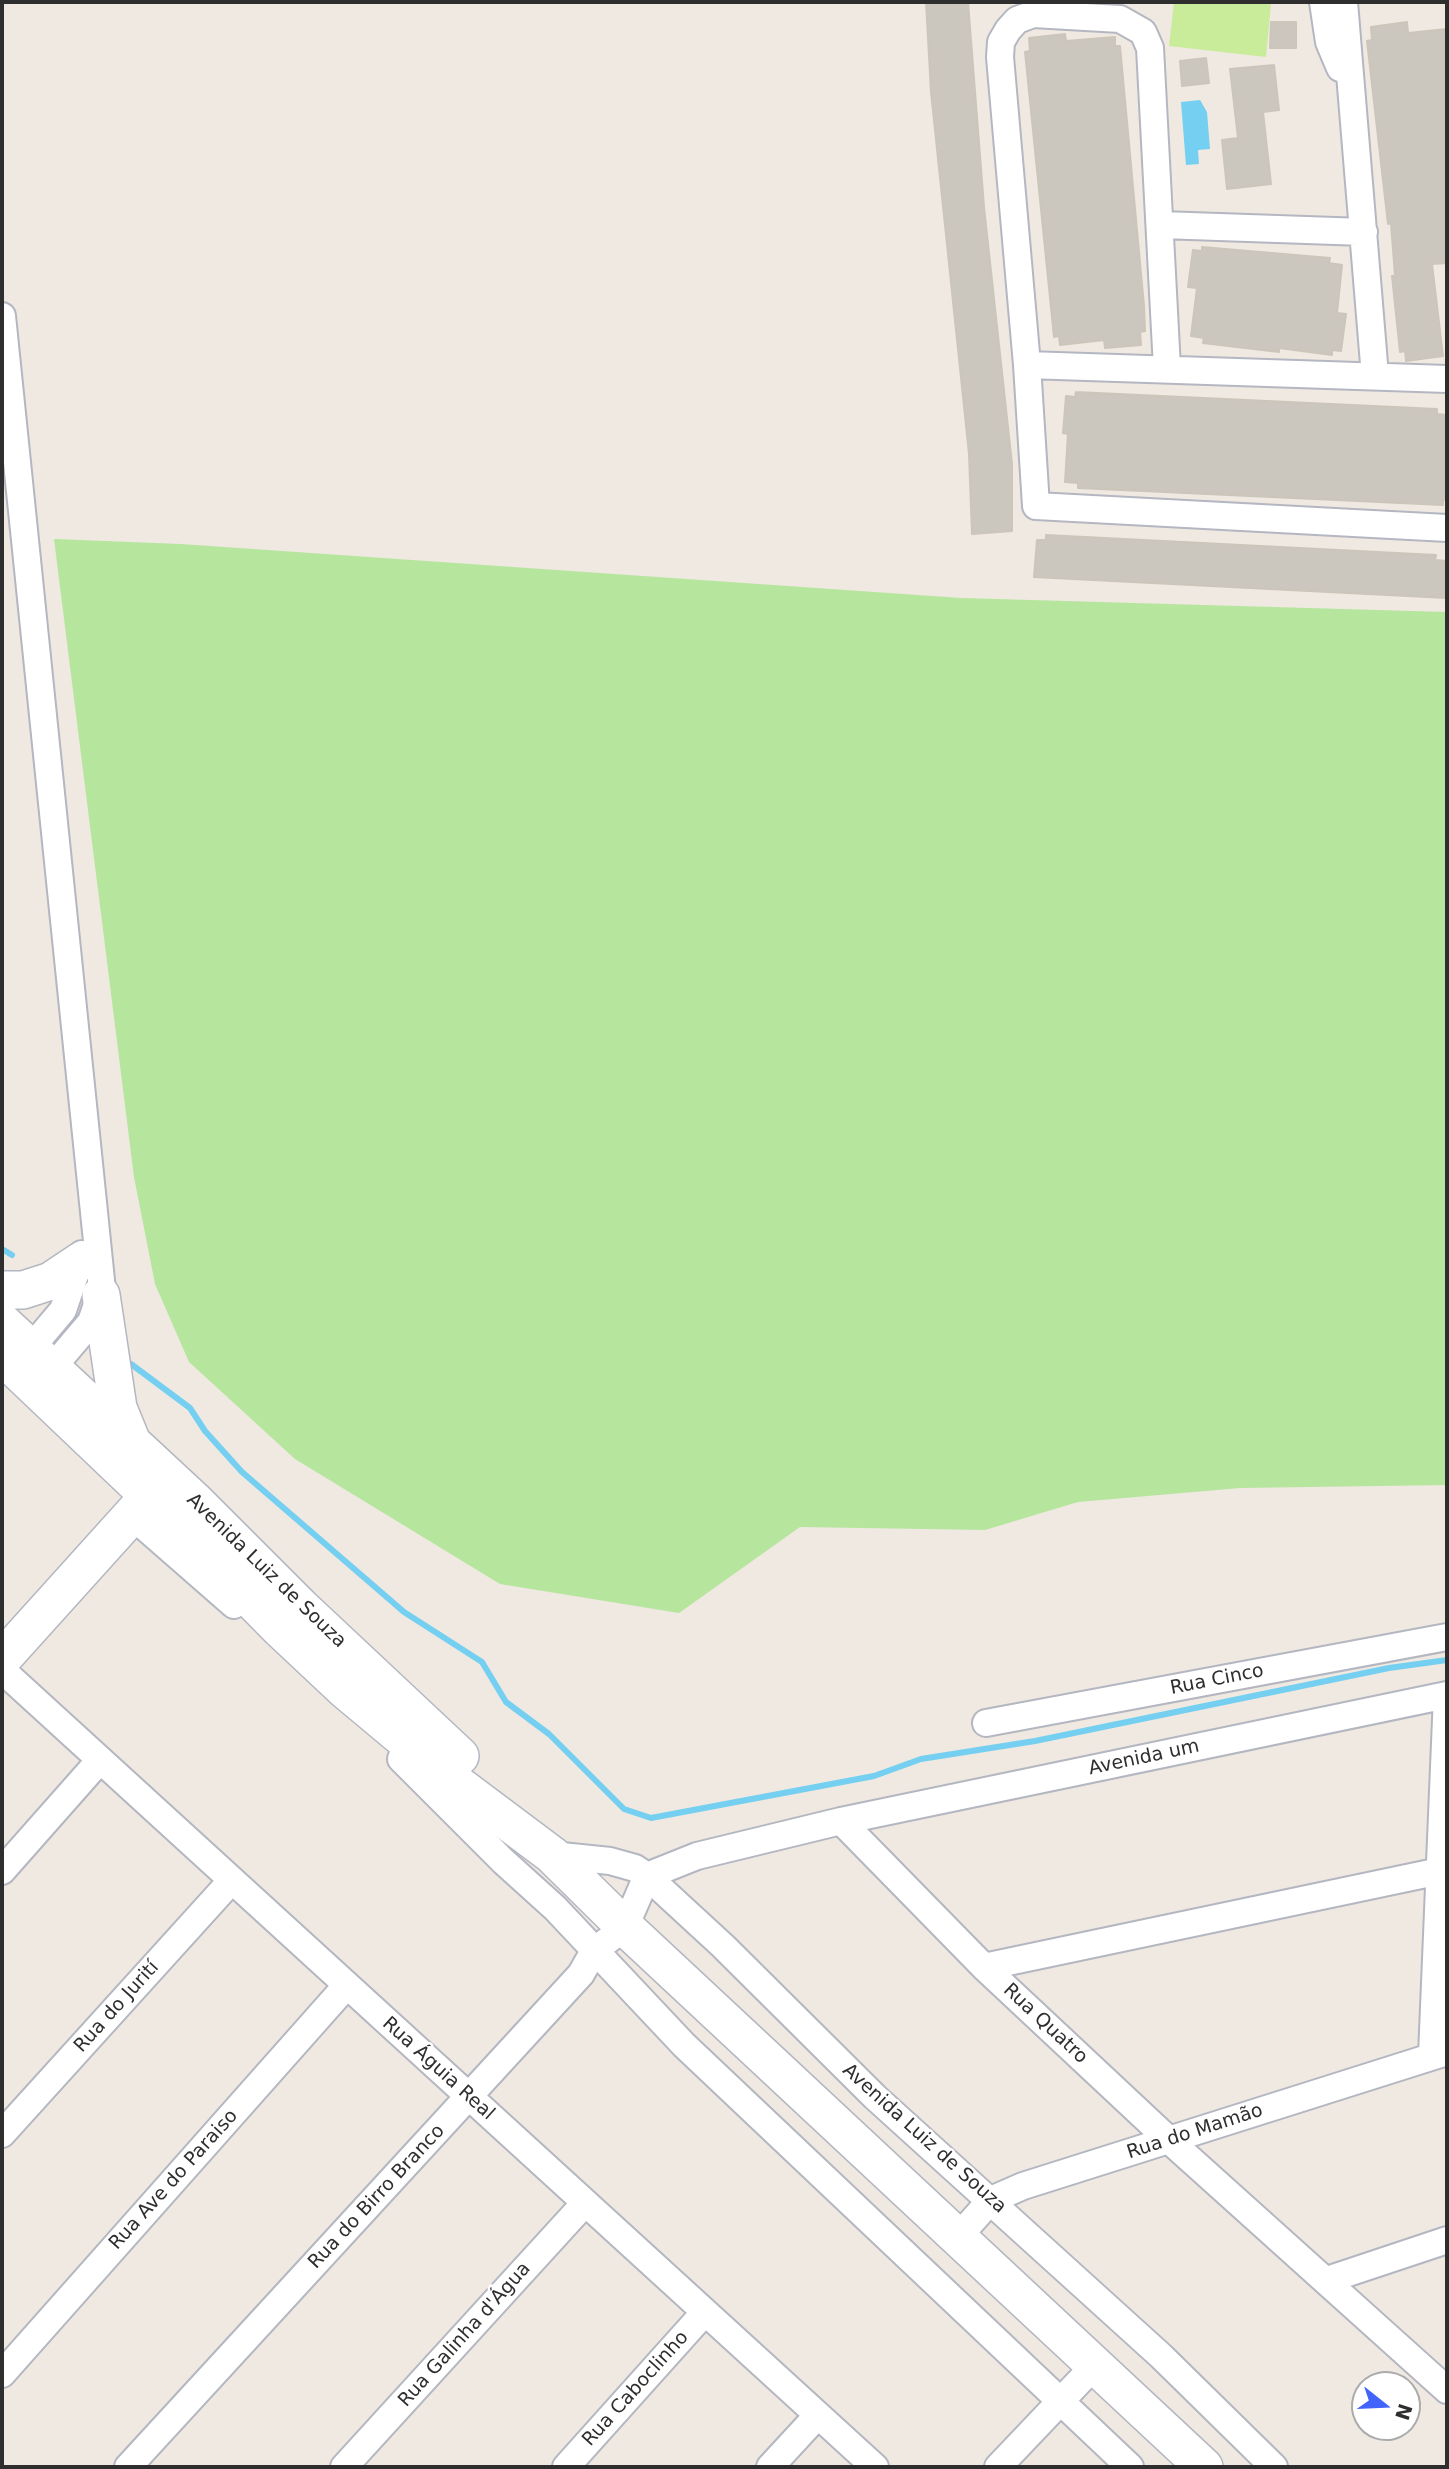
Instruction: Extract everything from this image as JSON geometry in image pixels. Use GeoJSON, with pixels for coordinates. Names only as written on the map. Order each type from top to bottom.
{"type":"FeatureCollection","features":[{"type":"Feature","properties":{"kind":"main road"},"geometry":{"type":"LineString","coordinates":[[2,1290],[23,1290],[51,1281],[81,1261]]}},
{"type":"Feature","properties":{"kind":"main road"},"geometry":{"type":"LineString","coordinates":[[101,1295],[118,1408],[134,1447]]}},
{"type":"Feature","properties":{"kind":"main road","name":"Avenida Luiz de Souza"},"geometry":{"type":"LineString","coordinates":[[2,1322],[26,1366],[140,1505],[345,1690],[500,1818],[520,1828],[552,1855],[625,1927],[1204,2467]]}},
{"type":"Feature","properties":{"kind":"main road","name":"Avenida Luiz de Souza"},"geometry":{"type":"LineString","coordinates":[[26,1366],[134,1447],[195,1501],[300,1606],[496,1791],[513,1811],[520,1828]]}},
{"type":"Feature","properties":{"kind":"main road"},"geometry":{"type":"LineString","coordinates":[[2,1659],[140,1505]]}},
{"type":"Feature","properties":{"kind":"street"},"geometry":{"type":"LineString","coordinates":[[1323,2],[1329,42],[1337,63],[1350,80]]}},
{"type":"Feature","properties":{"kind":"street"},"geometry":{"type":"LineString","coordinates":[[1344,2],[1375,376]]}},
{"type":"Feature","properties":{"kind":"street"},"geometry":{"type":"LineString","coordinates":[[1167,368],[1150,48],[1143,32],[1120,19],[1033,14],[1017,20],[1001,42],[1000,57],[1027,365],[1036,506],[1447,528]]}},
{"type":"Feature","properties":{"kind":"street"},"geometry":{"type":"LineString","coordinates":[[1161,225],[1364,232]]}},
{"type":"Feature","properties":{"kind":"street"},"geometry":{"type":"LineString","coordinates":[[2,316],[91,1172],[101,1295],[91,1322],[26,1366]]}},
{"type":"Feature","properties":{"kind":"street"},"geometry":{"type":"LineString","coordinates":[[1027,365],[1447,379]]}},
{"type":"Feature","properties":{"kind":"street"},"geometry":{"type":"LineString","coordinates":[[26,1366],[63,1310],[81,1261],[91,1172]]}},
{"type":"Feature","properties":{"kind":"street"},"geometry":{"type":"LineString","coordinates":[[140,1505],[424,1779],[684,2045],[1130,2467]]}},
{"type":"Feature","properties":{"kind":"street","name":"Rua Cinco"},"geometry":{"type":"LineString","coordinates":[[986,1723],[1447,1637]]}},
{"type":"Feature","properties":{"kind":"street","name":"Rua Águia Real"},"geometry":{"type":"LineString","coordinates":[[2,1670],[875,2467]]}},
{"type":"Feature","properties":{"kind":"street"},"geometry":{"type":"LineString","coordinates":[[1439,2053],[1440,1871],[1447,1695]]}},
{"type":"Feature","properties":{"kind":"street","name":"Avenida um"},"geometry":{"type":"LineString","coordinates":[[841,1821],[1447,1695]]}},
{"type":"Feature","properties":{"kind":"street"},"geometry":{"type":"LineString","coordinates":[[2,1871],[100,1760]]}},
{"type":"Feature","properties":{"kind":"street"},"geometry":{"type":"LineString","coordinates":[[625,1927],[647,1876],[696,1856],[841,1821]]}},
{"type":"Feature","properties":{"kind":"street","name":"Rua Quatro"},"geometry":{"type":"LineString","coordinates":[[841,1821],[985,1967],[1170,2141],[1447,2390]]}},
{"type":"Feature","properties":{"kind":"street","name":"Avenida Luiz de Souza"},"geometry":{"type":"LineString","coordinates":[[552,1855],[610,1861],[635,1868],[647,1876],[874,2096],[1161,2356],[1274,2467]]}},
{"type":"Feature","properties":{"kind":"street"},"geometry":{"type":"LineString","coordinates":[[985,1967],[1440,1871]]}},
{"type":"Feature","properties":{"kind":"street","name":"Rua do Jurití"},"geometry":{"type":"LineString","coordinates":[[2,2134],[232,1880]]}},
{"type":"Feature","properties":{"kind":"street","name":"Rua do Birro Branco"},"geometry":{"type":"LineString","coordinates":[[128,2467],[582,1974],[594,1951],[625,1927]]}},
{"type":"Feature","properties":{"kind":"street","name":"Rua Ave do Paraiso"},"geometry":{"type":"LineString","coordinates":[[2,2374],[347,1985]]}},
{"type":"Feature","properties":{"kind":"street","name":"Rua do Mamão"},"geometry":{"type":"LineString","coordinates":[[958,2237],[991,2200],[1023,2186],[1439,2053]]}},
{"type":"Feature","properties":{"kind":"street","name":"Rua Galinha d'Água"},"geometry":{"type":"LineString","coordinates":[[344,2467],[585,2203]]}},
{"type":"Feature","properties":{"kind":"street"},"geometry":{"type":"LineString","coordinates":[[1327,2280],[1447,2240]]}},
{"type":"Feature","properties":{"kind":"street","name":"Rua Caboclinho"},"geometry":{"type":"LineString","coordinates":[[566,2467],[705,2312]]}},
{"type":"Feature","properties":{"kind":"street"},"geometry":{"type":"LineString","coordinates":[[998,2467],[1095,2365]]}},
{"type":"Feature","properties":{"kind":"street"},"geometry":{"type":"LineString","coordinates":[[770,2467],[818,2415]]}},
{"type":"Feature","properties":{"kind":"green space"},"geometry":{"type":"Polygon","coordinates":[[[1174,2],[1271,4],[1266,57],[1169,46],[1174,2]]]}},
{"type":"Feature","properties":{"kind":"green space"},"geometry":{"type":"Polygon","coordinates":[[[54,539],[181,544],[961,598],[1447,612],[1447,1485],[1240,1488],[1078,1502],[985,1530],[800,1527],[679,1613],[500,1584],[295,1459],[189,1362],[155,1284],[134,1177],[54,539]]]}},
{"type":"Feature","properties":{"kind":"water"},"geometry":{"type":"Polygon","coordinates":[[[1200,100],[1207,112],[1210,149],[1198,150],[1199,164],[1186,165],[1181,102],[1200,100]]]}},
{"type":"Feature","properties":{"kind":"building"},"geometry":{"type":"Polygon","coordinates":[[[926,2],[968,2],[984,207],[1012,464],[1012,531],[972,534],[969,454],[931,92],[926,2]]]}},
{"type":"Feature","properties":{"kind":"building"},"geometry":{"type":"Polygon","coordinates":[[[1271,22],[1296,22],[1296,48],[1270,48],[1271,22]]]}},
{"type":"Feature","properties":{"kind":"building"},"geometry":{"type":"Polygon","coordinates":[[[1407,22],[1408,33],[1447,29],[1447,263],[1432,264],[1443,356],[1406,361],[1405,351],[1400,352],[1392,276],[1395,276],[1391,223],[1388,224],[1367,41],[1372,40],[1371,27],[1407,22]]]}},
{"type":"Feature","properties":{"kind":"building"},"geometry":{"type":"Polygon","coordinates":[[[1065,34],[1066,41],[1115,37],[1115,46],[1120,46],[1144,306],[1145,331],[1140,332],[1141,345],[1105,348],[1104,340],[1060,345],[1059,336],[1054,337],[1025,52],[1030,51],[1029,38],[1065,34]]]}},
{"type":"Feature","properties":{"kind":"building"},"geometry":{"type":"Polygon","coordinates":[[[1206,58],[1209,83],[1182,86],[1180,61],[1206,58]]]}},
{"type":"Feature","properties":{"kind":"building"},"geometry":{"type":"Polygon","coordinates":[[[1274,65],[1279,110],[1263,112],[1271,184],[1227,189],[1222,140],[1238,138],[1230,69],[1274,65]]]}},
{"type":"Feature","properties":{"kind":"building"},"geometry":{"type":"Polygon","coordinates":[[[1202,247],[1330,258],[1329,263],[1342,265],[1337,313],[1346,314],[1341,351],[1332,350],[1332,355],[1279,348],[1279,352],[1203,343],[1204,338],[1191,336],[1197,288],[1188,287],[1193,250],[1202,251],[1202,247]]]}},
{"type":"Feature","properties":{"kind":"building"},"geometry":{"type":"Polygon","coordinates":[[[1076,392],[1437,409],[1437,414],[1447,415],[1447,500],[1443,500],[1443,505],[1078,488],[1078,483],[1065,482],[1068,434],[1063,433],[1066,396],[1075,397],[1076,392]]]}},
{"type":"Feature","properties":{"kind":"building"},"geometry":{"type":"Polygon","coordinates":[[[1046,535],[1436,555],[1435,560],[1447,561],[1446,598],[1034,577],[1037,540],[1046,540],[1046,535]]]}},
{"type":"Feature","properties":{"kind":"waterway"},"geometry":{"type":"LineString","coordinates":[[2,1249],[12,1255]]}},
{"type":"Feature","properties":{"kind":"waterway"},"geometry":{"type":"LineString","coordinates":[[131,1364],[190,1408],[205,1431],[242,1472],[404,1612],[482,1662],[506,1702],[549,1734],[624,1809],[651,1818],[874,1776],[921,1759],[1035,1741],[1389,1668],[1447,1660]]}}]}
